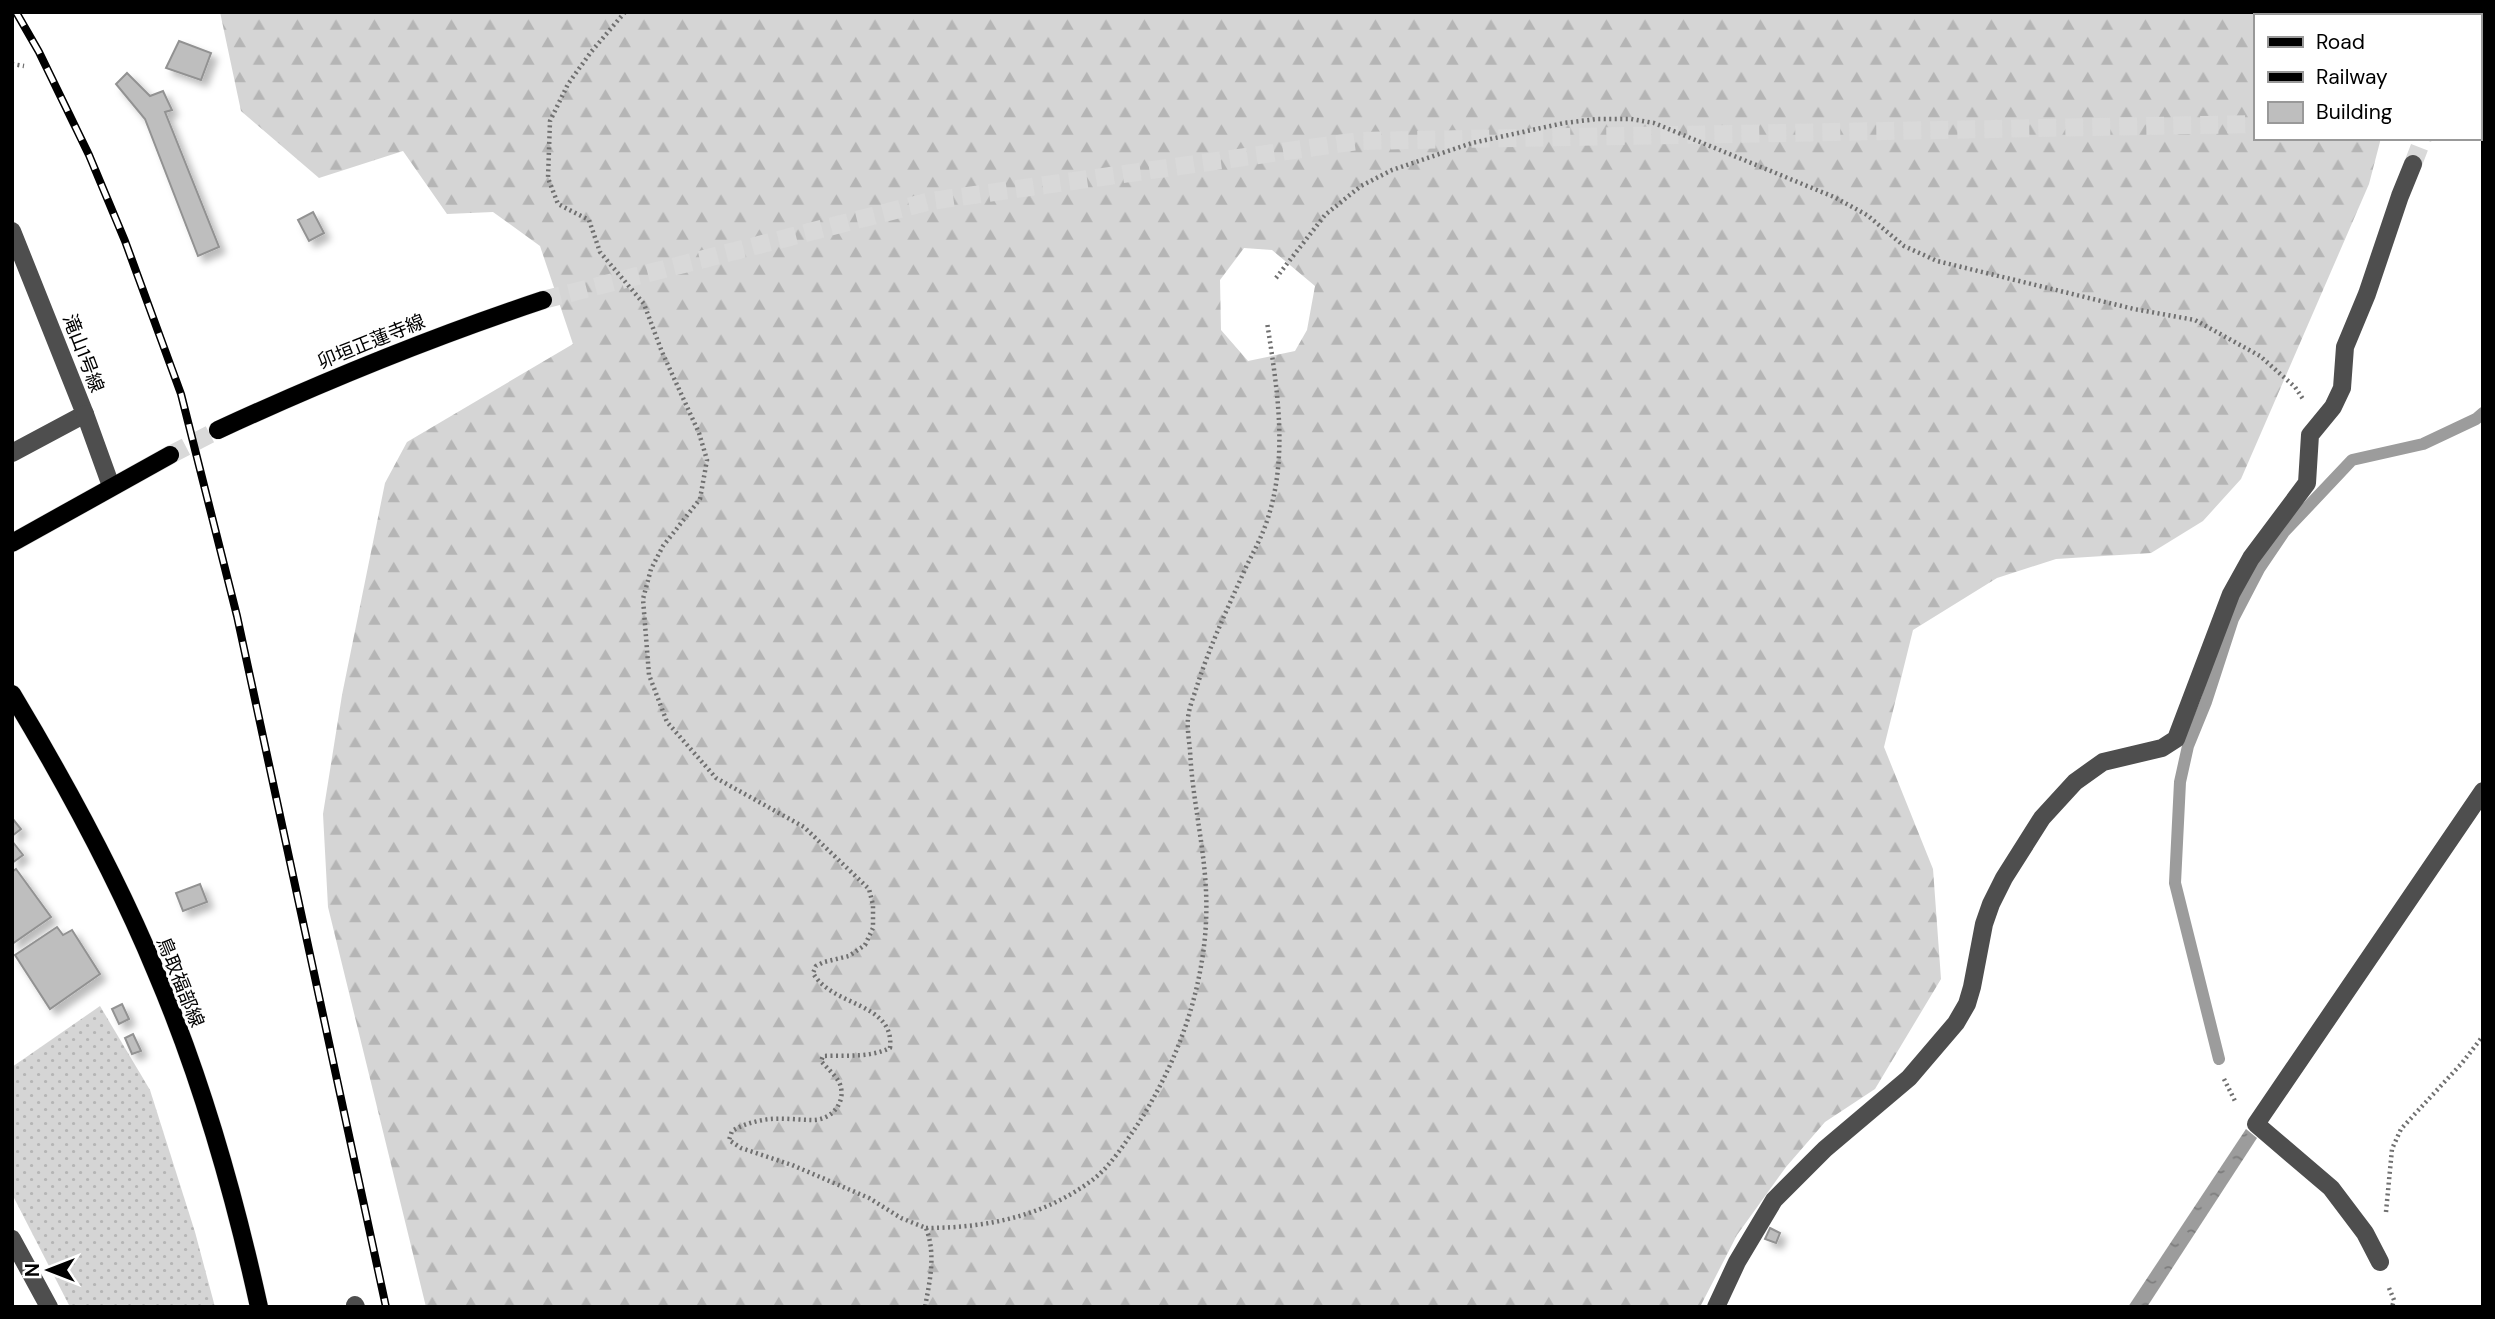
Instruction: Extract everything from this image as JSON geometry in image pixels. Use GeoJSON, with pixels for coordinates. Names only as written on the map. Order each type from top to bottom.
{"type":"FeatureCollection","features":[{"type":"Feature","properties":{"kind":"main road","name":"卯垣正蓮寺線"},"geometry":{"type":"LineString","coordinates":[[218,430],[408,348],[543,300]]}},
{"type":"Feature","properties":{"kind":"main road"},"geometry":{"type":"LineString","coordinates":[[12,543],[170,455]]}},
{"type":"Feature","properties":{"kind":"main road","name":"鳥取福部線"},"geometry":{"type":"LineString","coordinates":[[12,694],[104,857],[157,974],[200,1089],[220,1153],[258,1307]]}},
{"type":"Feature","properties":{"kind":"street"},"geometry":{"type":"LineString","coordinates":[[1716,1307],[1737,1262],[1774,1200],[1825,1149],[1909,1078],[1956,1023],[1967,1004],[1972,988],[1984,925],[1991,904],[2042,818],[2075,782],[2103,762],[2162,748],[2176,738],[2231,594],[2258,548],[2307,483],[2310,435],[2333,407],[2342,388],[2345,347],[2367,294],[2413,164]]}},
{"type":"Feature","properties":{"kind":"street","name":"滝山1号線"},"geometry":{"type":"LineString","coordinates":[[12,231],[85,414],[12,453]]}},
{"type":"Feature","properties":{"kind":"street"},"geometry":{"type":"LineString","coordinates":[[85,414],[111,486]]}},
{"type":"Feature","properties":{"kind":"street"},"geometry":{"type":"LineString","coordinates":[[2380,1262],[2365,1233],[2330,1188],[2256,1124],[2483,791]]}},
{"type":"Feature","properties":{"kind":"street"},"geometry":{"type":"LineString","coordinates":[[12,1239],[49,1307]]}},
{"type":"Feature","properties":{"kind":"path"},"geometry":{"type":"LineString","coordinates":[[625,12],[583,62],[550,121],[548,178],[558,204],[589,220],[600,252],[644,304],[662,352],[699,433],[707,460],[700,499],[663,546],[651,569],[643,599],[649,675],[667,722],[716,778],[804,827],[869,889],[873,905],[873,928],[865,946],[849,956],[816,966],[813,974],[830,992],[887,1024],[892,1035],[890,1048],[883,1051],[867,1055],[823,1056],[821,1061],[839,1082],[842,1092],[842,1100],[832,1114],[816,1121],[765,1119],[746,1124],[732,1131],[729,1140],[741,1147],[792,1165],[869,1198],[894,1214],[926,1228],[973,1226],[1020,1217],[1056,1202],[1093,1179],[1122,1147],[1140,1121],[1182,1041],[1199,982],[1207,892],[1188,717],[1206,662],[1266,523],[1276,489],[1280,448],[1277,384],[1267,321]]}},
{"type":"Feature","properties":{"kind":"path"},"geometry":{"type":"LineString","coordinates":[[12,64],[24,66]]}},
{"type":"Feature","properties":{"kind":"path"},"geometry":{"type":"LineString","coordinates":[[1276,278],[1325,215],[1361,186],[1392,170],[1472,143],[1564,123],[1631,120],[1654,123],[1834,197],[1867,215],[1904,246],[1937,261],[2134,309],[2195,320],[2260,356],[2295,387],[2319,423]]}},
{"type":"Feature","properties":{"kind":"path"},"geometry":{"type":"LineString","coordinates":[[2380,1262],[2392,1149],[2401,1129],[2462,1063],[2483,1036]]}},
{"type":"Feature","properties":{"kind":"path"},"geometry":{"type":"LineString","coordinates":[[925,1307],[932,1257],[926,1228]]}},
{"type":"Feature","properties":{"kind":"green space"},"geometry":{"type":"Polygon","coordinates":[[[220,12],[2418,12],[2254,14],[2254,140],[2380,140],[2369,184],[2241,479],[2203,521],[2151,553],[2056,559],[1997,578],[1913,630],[1884,747],[1933,869],[1941,979],[1875,1089],[1825,1122],[1786,1167],[1737,1235],[1700,1307],[426,1307],[328,907],[323,814],[342,695],[385,483],[407,442],[573,344],[540,246],[493,212],[447,214],[403,151],[319,178],[241,111],[220,12]],[[1244,248],[1220,280],[1221,330],[1248,361],[1295,351],[1307,330],[1315,286],[1272,250],[1244,248]]]}},
{"type":"Feature","properties":{"kind":"green space"},"geometry":{"type":"Polygon","coordinates":[[[100,1006],[150,1090],[195,1232],[215,1307],[70,1307],[12,1194],[12,1067],[100,1006]]]}},
{"type":"Feature","properties":{"kind":"water"},"geometry":{"type":"Polygon","coordinates":[[[2246,1129],[2257,1138],[2147,1307],[2128,1307],[2246,1129]]]}},
{"type":"Feature","properties":{"kind":"building"},"geometry":{"type":"Polygon","coordinates":[[[179,41],[211,53],[201,80],[166,68],[179,41]]]}},
{"type":"Feature","properties":{"kind":"building"},"geometry":{"type":"Polygon","coordinates":[[[127,73],[150,96],[163,91],[172,110],[165,112],[219,247],[198,256],[145,119],[116,84],[127,73]]]}},
{"type":"Feature","properties":{"kind":"building"},"geometry":{"type":"Polygon","coordinates":[[[313,212],[324,233],[309,241],[298,220],[313,212]]]}},
{"type":"Feature","properties":{"kind":"building"},"geometry":{"type":"Polygon","coordinates":[[[12,818],[21,829],[12,836],[12,818]]]}},
{"type":"Feature","properties":{"kind":"building"},"geometry":{"type":"Polygon","coordinates":[[[12,841],[23,855],[12,863],[12,841]]]}},
{"type":"Feature","properties":{"kind":"building"},"geometry":{"type":"Polygon","coordinates":[[[16,869],[51,917],[12,944],[12,872],[16,869]]]}},
{"type":"Feature","properties":{"kind":"building"},"geometry":{"type":"Polygon","coordinates":[[[200,884],[207,902],[183,911],[176,893],[200,884]]]}},
{"type":"Feature","properties":{"kind":"building"},"geometry":{"type":"Polygon","coordinates":[[[57,927],[63,935],[72,930],[100,974],[50,1009],[15,955],[57,927]]]}},
{"type":"Feature","properties":{"kind":"building"},"geometry":{"type":"Polygon","coordinates":[[[122,1004],[129,1019],[119,1024],[112,1009],[122,1004]]]}},
{"type":"Feature","properties":{"kind":"building"},"geometry":{"type":"Polygon","coordinates":[[[133,1034],[141,1051],[132,1054],[125,1038],[133,1034]]]}},
{"type":"Feature","properties":{"kind":"building"},"geometry":{"type":"Polygon","coordinates":[[[1770,1228],[1780,1233],[1776,1243],[1765,1239],[1770,1228]]]}},
{"type":"Feature","properties":{"kind":"waterway"},"geometry":{"type":"LineString","coordinates":[[2219,1059],[2175,883],[2180,782],[2188,746],[2206,702],[2233,619],[2259,569],[2284,532],[2352,460],[2423,444],[2476,419],[2483,413]]}},
{"type":"Feature","properties":{"kind":"tunnel"},"geometry":{"type":"LineString","coordinates":[[543,300],[931,201],[1359,141],[2254,124]]}},
{"type":"Feature","properties":{"kind":"tunnel"},"geometry":{"type":"LineString","coordinates":[[2413,164],[2422,140]]}},
{"type":"Feature","properties":{"kind":"tunnel"},"geometry":{"type":"LineString","coordinates":[[170,455],[218,430]]}},
{"type":"Feature","properties":{"kind":"railway"},"geometry":{"type":"LineString","coordinates":[[16,12],[39,52],[89,155],[125,241],[181,394],[237,616],[386,1307]]}}]}
